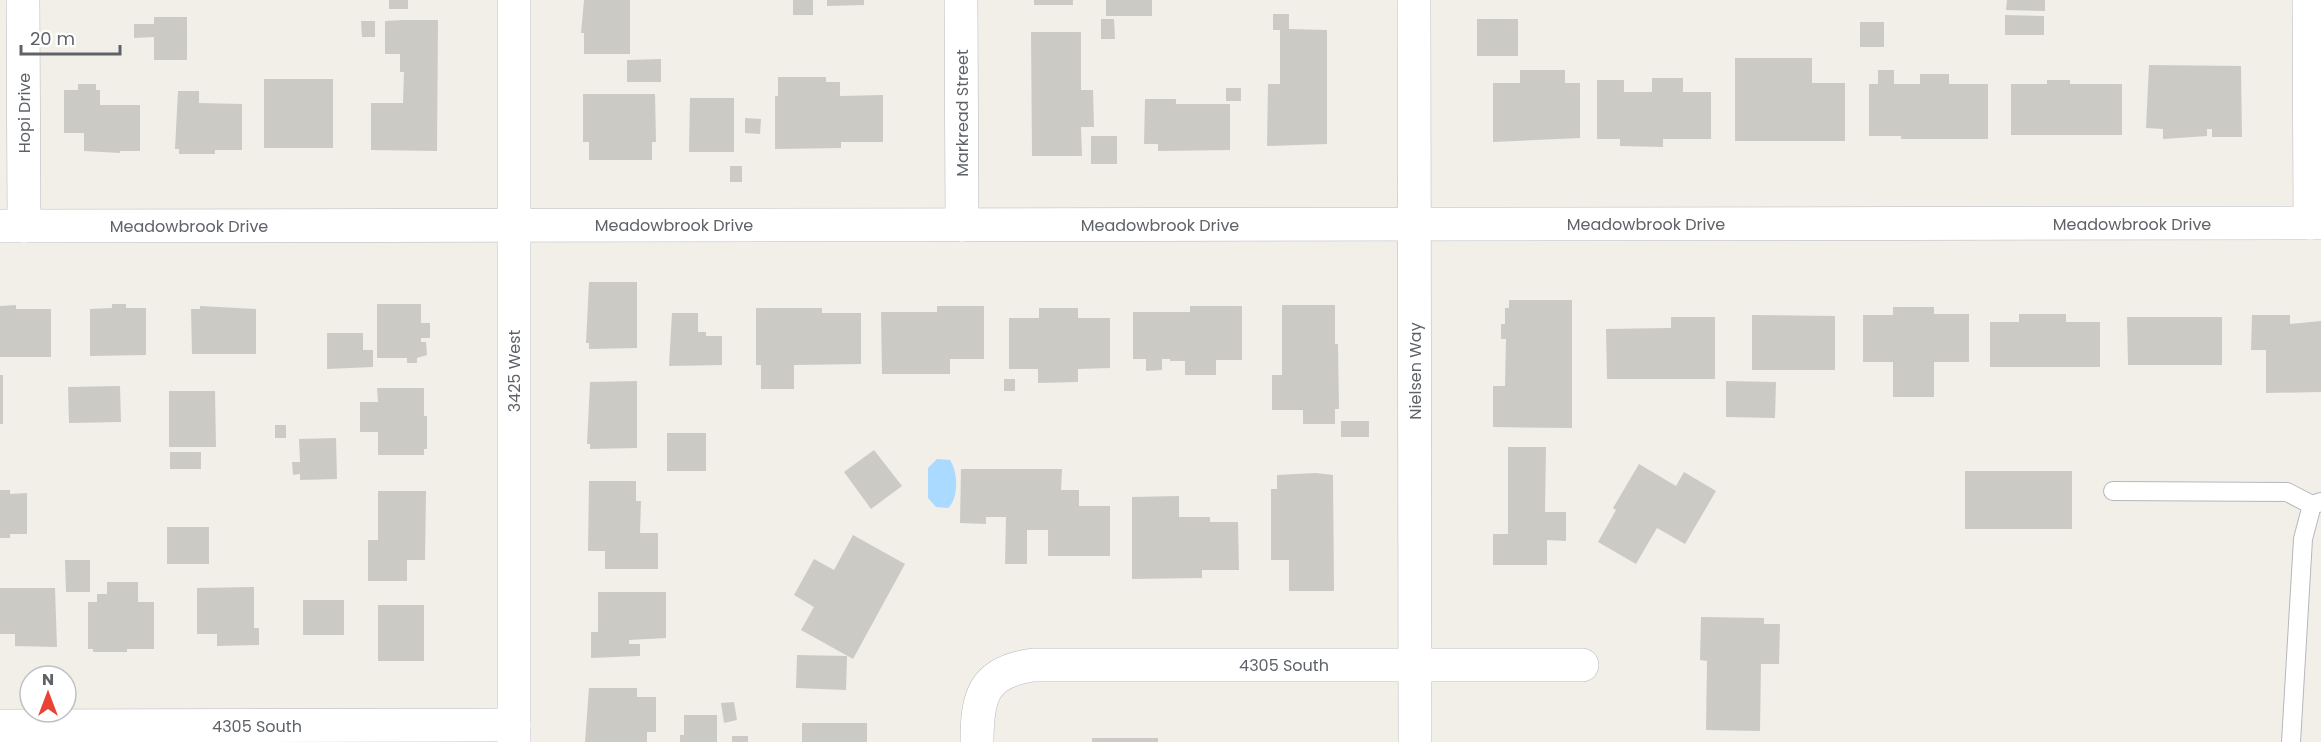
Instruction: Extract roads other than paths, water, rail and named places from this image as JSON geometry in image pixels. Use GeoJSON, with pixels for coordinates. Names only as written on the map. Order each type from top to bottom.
{"type":"FeatureCollection","features":[{"type":"Feature","properties":{"kind":"street","name":"Hopi Drive"},"geometry":{"type":"LineString","coordinates":[[12,226],[23,0]]}},
{"type":"Feature","properties":{"kind":"street","name":"3425 West"},"geometry":{"type":"LineString","coordinates":[[514,0],[514,734]]}},
{"type":"Feature","properties":{"kind":"street","name":"Markread Street"},"geometry":{"type":"LineString","coordinates":[[961,0],[962,225]]}},
{"type":"Feature","properties":{"kind":"street","name":"Nielsen Way"},"geometry":{"type":"LineString","coordinates":[[1414,0],[1415,742]]}},
{"type":"Feature","properties":{"kind":"street"},"geometry":{"type":"LineString","coordinates":[[2309,0],[2316,223]]}},
{"type":"Feature","properties":{"kind":"street","name":"Meadowbrook Drive"},"geometry":{"type":"LineString","coordinates":[[12,226],[2316,223]]}},
{"type":"Feature","properties":{"kind":"street","name":"4305 South"},"geometry":{"type":"LineString","coordinates":[[977,742],[978,711],[982,694],[990,681],[1003,672],[1033,665],[1582,665]]}},
{"type":"Feature","properties":{"kind":"street","name":"4305 South"},"geometry":{"type":"LineString","coordinates":[[0,726],[514,734]]}},
{"type":"Feature","properties":{"kind":"lane"},"geometry":{"type":"LineString","coordinates":[[2113,491],[2287,492],[2317,504],[2303,539],[2292,742]]}},
{"type":"Feature","properties":{"kind":"water"},"geometry":{"type":"Polygon","coordinates":[[[937,459],[950,460],[955,471],[956,492],[948,508],[936,507],[928,498],[928,468],[937,459]]]}}]}
